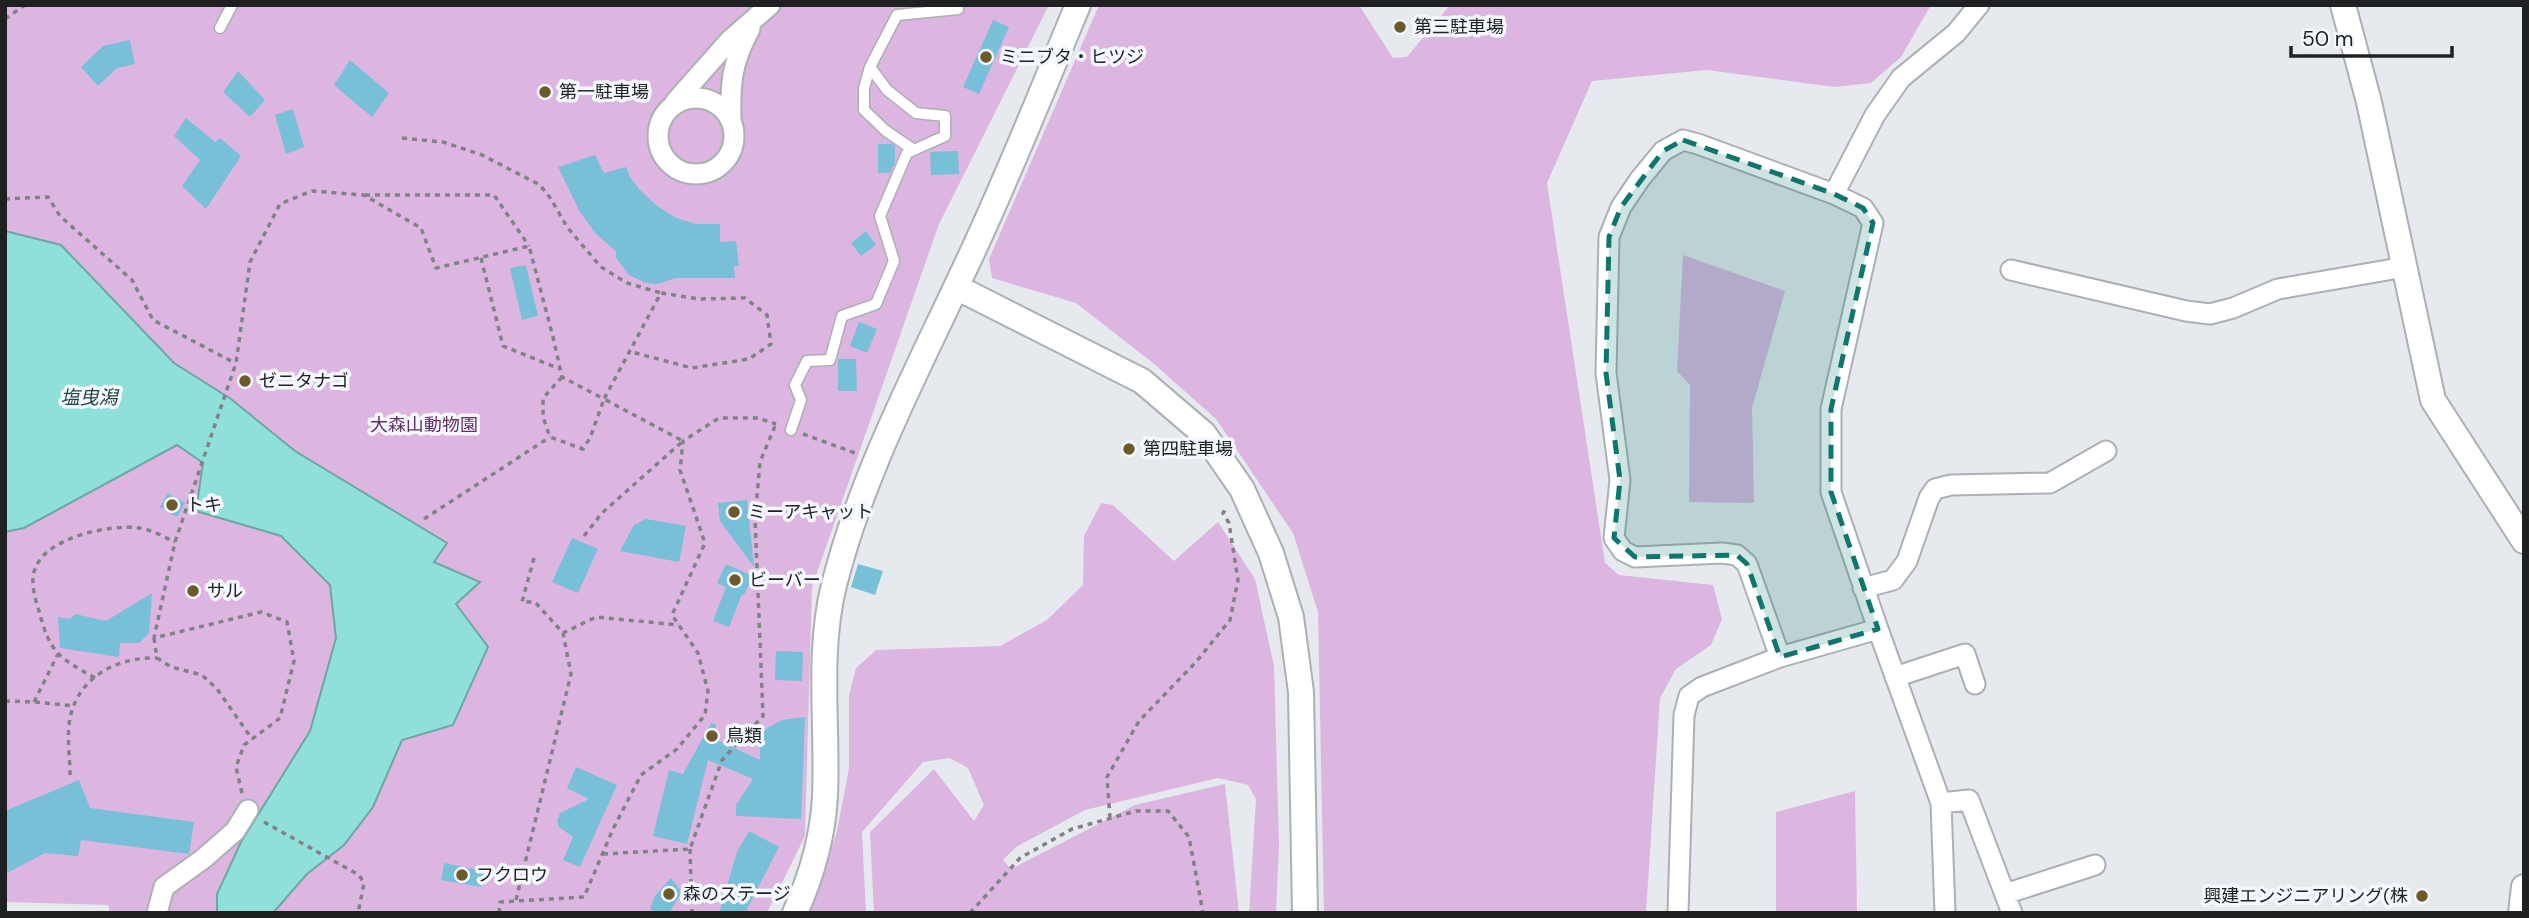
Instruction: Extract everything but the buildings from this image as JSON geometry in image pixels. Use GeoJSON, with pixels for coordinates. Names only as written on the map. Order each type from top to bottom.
{"type":"FeatureCollection","features":[{"type":"Feature","properties":{"kind":"street"},"geometry":{"type":"LineString","coordinates":[[795,913],[819,841],[825,798],[825,649],[833,588],[850,527],[1078,5]]}},
{"type":"Feature","properties":{"kind":"street"},"geometry":{"type":"LineString","coordinates":[[1834,194],[1875,115],[1900,78],[1956,33],[1979,5]]}},
{"type":"Feature","properties":{"kind":"street"},"geometry":{"type":"LineString","coordinates":[[2343,5],[2369,102],[2433,400],[2524,541]]}},
{"type":"Feature","properties":{"kind":"street"},"geometry":{"type":"LineString","coordinates":[[764,11],[738,51],[733,68],[730,86],[731,119],[735,134],[727,159],[706,174],[693,175],[681,171],[669,164],[662,154],[658,129],[662,117],[729,41],[764,11]]}},
{"type":"Feature","properties":{"kind":"street"},"geometry":{"type":"LineString","coordinates":[[670,107],[681,100],[705,98],[717,103],[731,119]]}},
{"type":"Feature","properties":{"kind":"street"},"geometry":{"type":"LineString","coordinates":[[1780,657],[1747,564],[1737,555],[1722,553],[1634,557],[1623,551],[1614,538],[1619,480],[1606,373],[1609,237],[1621,207],[1640,179],[1663,151],[1683,140],[1834,194],[1863,208],[1873,223],[1831,409],[1831,492],[1941,803],[1945,913]]}},
{"type":"Feature","properties":{"kind":"street"},"geometry":{"type":"LineString","coordinates":[[2011,270],[2186,311],[2210,314],[2233,309],[2278,289],[2405,267]]}},
{"type":"Feature","properties":{"kind":"street"},"geometry":{"type":"LineString","coordinates":[[956,287],[1142,381],[1205,434],[1242,489],[1271,553],[1291,617],[1301,692],[1305,913]]}},
{"type":"Feature","properties":{"kind":"street"},"geometry":{"type":"LineString","coordinates":[[1863,588],[1893,580],[1907,561],[1929,498],[1935,489],[1951,485],[2050,483],[2106,451]]}},
{"type":"Feature","properties":{"kind":"street"},"geometry":{"type":"LineString","coordinates":[[1678,913],[1684,715],[1689,696],[1702,687],[1780,657],[1878,629]]}},
{"type":"Feature","properties":{"kind":"street"},"geometry":{"type":"LineString","coordinates":[[1895,677],[1965,654],[1975,684]]}},
{"type":"Feature","properties":{"kind":"street"},"geometry":{"type":"LineString","coordinates":[[1941,803],[1969,800],[2012,913]]}},
{"type":"Feature","properties":{"kind":"street"},"geometry":{"type":"LineString","coordinates":[[157,913],[164,887],[203,859],[235,831],[250,812]]}},
{"type":"Feature","properties":{"kind":"street"},"geometry":{"type":"LineString","coordinates":[[2005,894],[2095,865]]}},
{"type":"Feature","properties":{"kind":"street"},"geometry":{"type":"LineString","coordinates":[[2521,913],[2524,887]]}},
{"type":"Feature","properties":{"kind":"lane"},"geometry":{"type":"LineString","coordinates":[[220,28],[232,5]]}},
{"type":"Feature","properties":{"kind":"lane"},"geometry":{"type":"LineString","coordinates":[[914,149],[886,131],[864,110],[864,88],[870,67],[897,15],[958,9]]}},
{"type":"Feature","properties":{"kind":"lane"},"geometry":{"type":"LineString","coordinates":[[791,429],[801,400],[795,385],[807,361],[830,360],[842,316],[876,304],[894,261],[880,216],[907,153],[945,136],[945,116],[916,113],[887,90],[870,67]]}},
{"type":"Feature","properties":{"kind":"path"},"geometry":{"type":"LineString","coordinates":[[5,19],[25,5]]}},
{"type":"Feature","properties":{"kind":"path"},"geometry":{"type":"LineString","coordinates":[[402,138],[443,142],[482,155],[540,185],[567,227],[601,267],[627,283],[661,293],[699,299],[745,298],[767,315],[771,344],[749,359],[692,368],[628,351]]}},
{"type":"Feature","properties":{"kind":"path"},"geometry":{"type":"LineString","coordinates":[[156,658],[154,638],[176,542],[236,363],[250,262],[280,204],[312,191],[358,195],[494,195],[528,246],[562,377],[683,441]]}},
{"type":"Feature","properties":{"kind":"path"},"geometry":{"type":"LineString","coordinates":[[358,195],[364,195],[421,228],[436,268],[528,246]]}},
{"type":"Feature","properties":{"kind":"path"},"geometry":{"type":"LineString","coordinates":[[5,199],[48,197],[60,216],[132,280],[153,320],[236,363]]}},
{"type":"Feature","properties":{"kind":"path"},"geometry":{"type":"LineString","coordinates":[[481,257],[503,346],[560,369]]}},
{"type":"Feature","properties":{"kind":"path"},"geometry":{"type":"LineString","coordinates":[[550,437],[583,449],[628,351],[661,293]]}},
{"type":"Feature","properties":{"kind":"path"},"geometry":{"type":"LineString","coordinates":[[550,437],[543,417],[542,398],[562,377]]}},
{"type":"Feature","properties":{"kind":"path"},"geometry":{"type":"LineString","coordinates":[[584,536],[602,513],[683,441],[719,418],[758,418],[877,461]]}},
{"type":"Feature","properties":{"kind":"path"},"geometry":{"type":"LineString","coordinates":[[692,913],[690,849],[722,760],[763,716],[755,518],[760,463],[776,424]]}},
{"type":"Feature","properties":{"kind":"path"},"geometry":{"type":"LineString","coordinates":[[424,519],[550,437]]}},
{"type":"Feature","properties":{"kind":"path"},"geometry":{"type":"LineString","coordinates":[[499,913],[500,902],[584,897],[602,853],[641,775],[677,749],[705,715],[708,691],[698,653],[672,615],[705,543],[680,470],[683,441]]}},
{"type":"Feature","properties":{"kind":"path"},"geometry":{"type":"LineString","coordinates":[[1110,818],[1107,777],[1139,721],[1196,662],[1230,620],[1238,580],[1229,523],[1223,513],[1242,489]]}},
{"type":"Feature","properties":{"kind":"path"},"geometry":{"type":"LineString","coordinates":[[95,678],[66,662],[47,640],[34,595],[34,570],[46,552],[68,540],[96,530],[141,528],[176,542]]}},
{"type":"Feature","properties":{"kind":"path"},"geometry":{"type":"LineString","coordinates":[[516,901],[571,674],[563,633],[535,602],[522,602],[534,558]]}},
{"type":"Feature","properties":{"kind":"path"},"geometry":{"type":"LineString","coordinates":[[154,638],[261,612],[287,622],[294,661],[280,718],[244,745],[236,767],[244,806],[359,875],[364,883],[359,913]]}},
{"type":"Feature","properties":{"kind":"path"},"geometry":{"type":"LineString","coordinates":[[563,633],[596,617],[679,625]]}},
{"type":"Feature","properties":{"kind":"path"},"geometry":{"type":"LineString","coordinates":[[34,702],[58,654]]}},
{"type":"Feature","properties":{"kind":"path"},"geometry":{"type":"LineString","coordinates":[[70,775],[70,716],[79,692],[120,661],[156,658],[171,667],[202,675],[217,689],[252,739]]}},
{"type":"Feature","properties":{"kind":"path"},"geometry":{"type":"LineString","coordinates":[[5,701],[74,706]]}},
{"type":"Feature","properties":{"kind":"path"},"geometry":{"type":"LineString","coordinates":[[970,913],[1020,858],[1072,829],[1136,811],[1168,811],[1189,838],[1203,913]]}},
{"type":"Feature","properties":{"kind":"path"},"geometry":{"type":"LineString","coordinates":[[602,853],[690,849]]}},
{"type":"Feature","properties":{"kind":"highlighted area"},"geometry":{"type":"Polygon","coordinates":[[[1683,140],[1834,194],[1863,208],[1873,223],[1831,409],[1831,492],[1878,629],[1780,657],[1747,564],[1737,555],[1635,557],[1614,538],[1620,480],[1606,373],[1609,237],[1621,207],[1663,151],[1683,140]]]}},
{"type":"Feature","properties":{"kind":"green space","name":"大森山動物園"},"geometry":{"type":"Polygon","coordinates":[[[5,5],[1049,5],[939,224],[812,587],[805,836],[767,913],[110,913],[108,905],[5,902],[5,5]]]}},
{"type":"Feature","properties":{"kind":"green space"},"geometry":{"type":"Polygon","coordinates":[[[1099,5],[1359,5],[1393,58],[1407,57],[1450,5],[1931,5],[1901,57],[1871,83],[1835,87],[1707,70],[1592,81],[1547,183],[1605,563],[1619,575],[1713,585],[1722,619],[1711,645],[1676,669],[1660,698],[1646,913],[1324,913],[1318,612],[1293,533],[1216,419],[1153,363],[1076,303],[992,278],[989,259],[1099,5]]]}},
{"type":"Feature","properties":{"kind":"green space"},"geometry":{"type":"Polygon","coordinates":[[[1683,255],[1785,291],[1752,408],[1754,503],[1689,502],[1690,385],[1677,371],[1683,255]]]}},
{"type":"Feature","properties":{"kind":"green space"},"geometry":{"type":"Polygon","coordinates":[[[1101,503],[1113,505],[1174,561],[1218,522],[1255,579],[1274,666],[1279,844],[1276,913],[1249,913],[1256,799],[1248,785],[1218,778],[1085,810],[1016,847],[1003,860],[1011,869],[1135,805],[1225,784],[1239,913],[874,913],[870,832],[934,769],[974,821],[984,805],[968,768],[950,758],[923,762],[862,832],[866,913],[810,913],[837,831],[849,768],[849,695],[856,668],[876,650],[1000,646],[1047,620],[1083,585],[1084,536],[1101,503]]]}},
{"type":"Feature","properties":{"kind":"green space"},"geometry":{"type":"Polygon","coordinates":[[[1855,791],[1857,913],[1776,913],[1776,812],[1855,791]]]}},
{"type":"Feature","properties":{"kind":"water","name":"塩曳潟"},"geometry":{"type":"Polygon","coordinates":[[[5,231],[61,245],[174,363],[231,399],[295,451],[447,543],[434,562],[480,582],[456,604],[488,647],[453,725],[402,740],[373,807],[344,845],[307,874],[273,913],[217,913],[217,894],[241,842],[310,731],[336,638],[330,585],[281,536],[196,511],[203,463],[177,445],[24,528],[5,532],[5,231]]]}},
{"type":"Feature","properties":{"kind":"place","name":"第三駐車場"},"geometry":{"type":"Point","coordinates":[1400,27]}},
{"type":"Feature","properties":{"kind":"place","name":"ミニブタ・ヒツジ"},"geometry":{"type":"Point","coordinates":[986,57]}},
{"type":"Feature","properties":{"kind":"place","name":"第一駐車場"},"geometry":{"type":"Point","coordinates":[545,92]}},
{"type":"Feature","properties":{"kind":"place","name":"ゼニタナゴ"},"geometry":{"type":"Point","coordinates":[245,381]}},
{"type":"Feature","properties":{"kind":"place","name":"第四駐車場"},"geometry":{"type":"Point","coordinates":[1129,449]}},
{"type":"Feature","properties":{"kind":"place","name":"トキ"},"geometry":{"type":"Point","coordinates":[172,505]}},
{"type":"Feature","properties":{"kind":"place","name":"ミーアキャット"},"geometry":{"type":"Point","coordinates":[734,512]}},
{"type":"Feature","properties":{"kind":"place","name":"ビーバー"},"geometry":{"type":"Point","coordinates":[735,580]}},
{"type":"Feature","properties":{"kind":"place","name":"サル"},"geometry":{"type":"Point","coordinates":[193,591]}},
{"type":"Feature","properties":{"kind":"place","name":"鳥類"},"geometry":{"type":"Point","coordinates":[712,736]}},
{"type":"Feature","properties":{"kind":"place","name":"フクロウ"},"geometry":{"type":"Point","coordinates":[462,875]}},
{"type":"Feature","properties":{"kind":"place","name":"森のステージ"},"geometry":{"type":"Point","coordinates":[669,894]}},
{"type":"Feature","properties":{"kind":"place","name":"興建エンジニアリング(株"},"geometry":{"type":"Point","coordinates":[2422,896]}}]}
